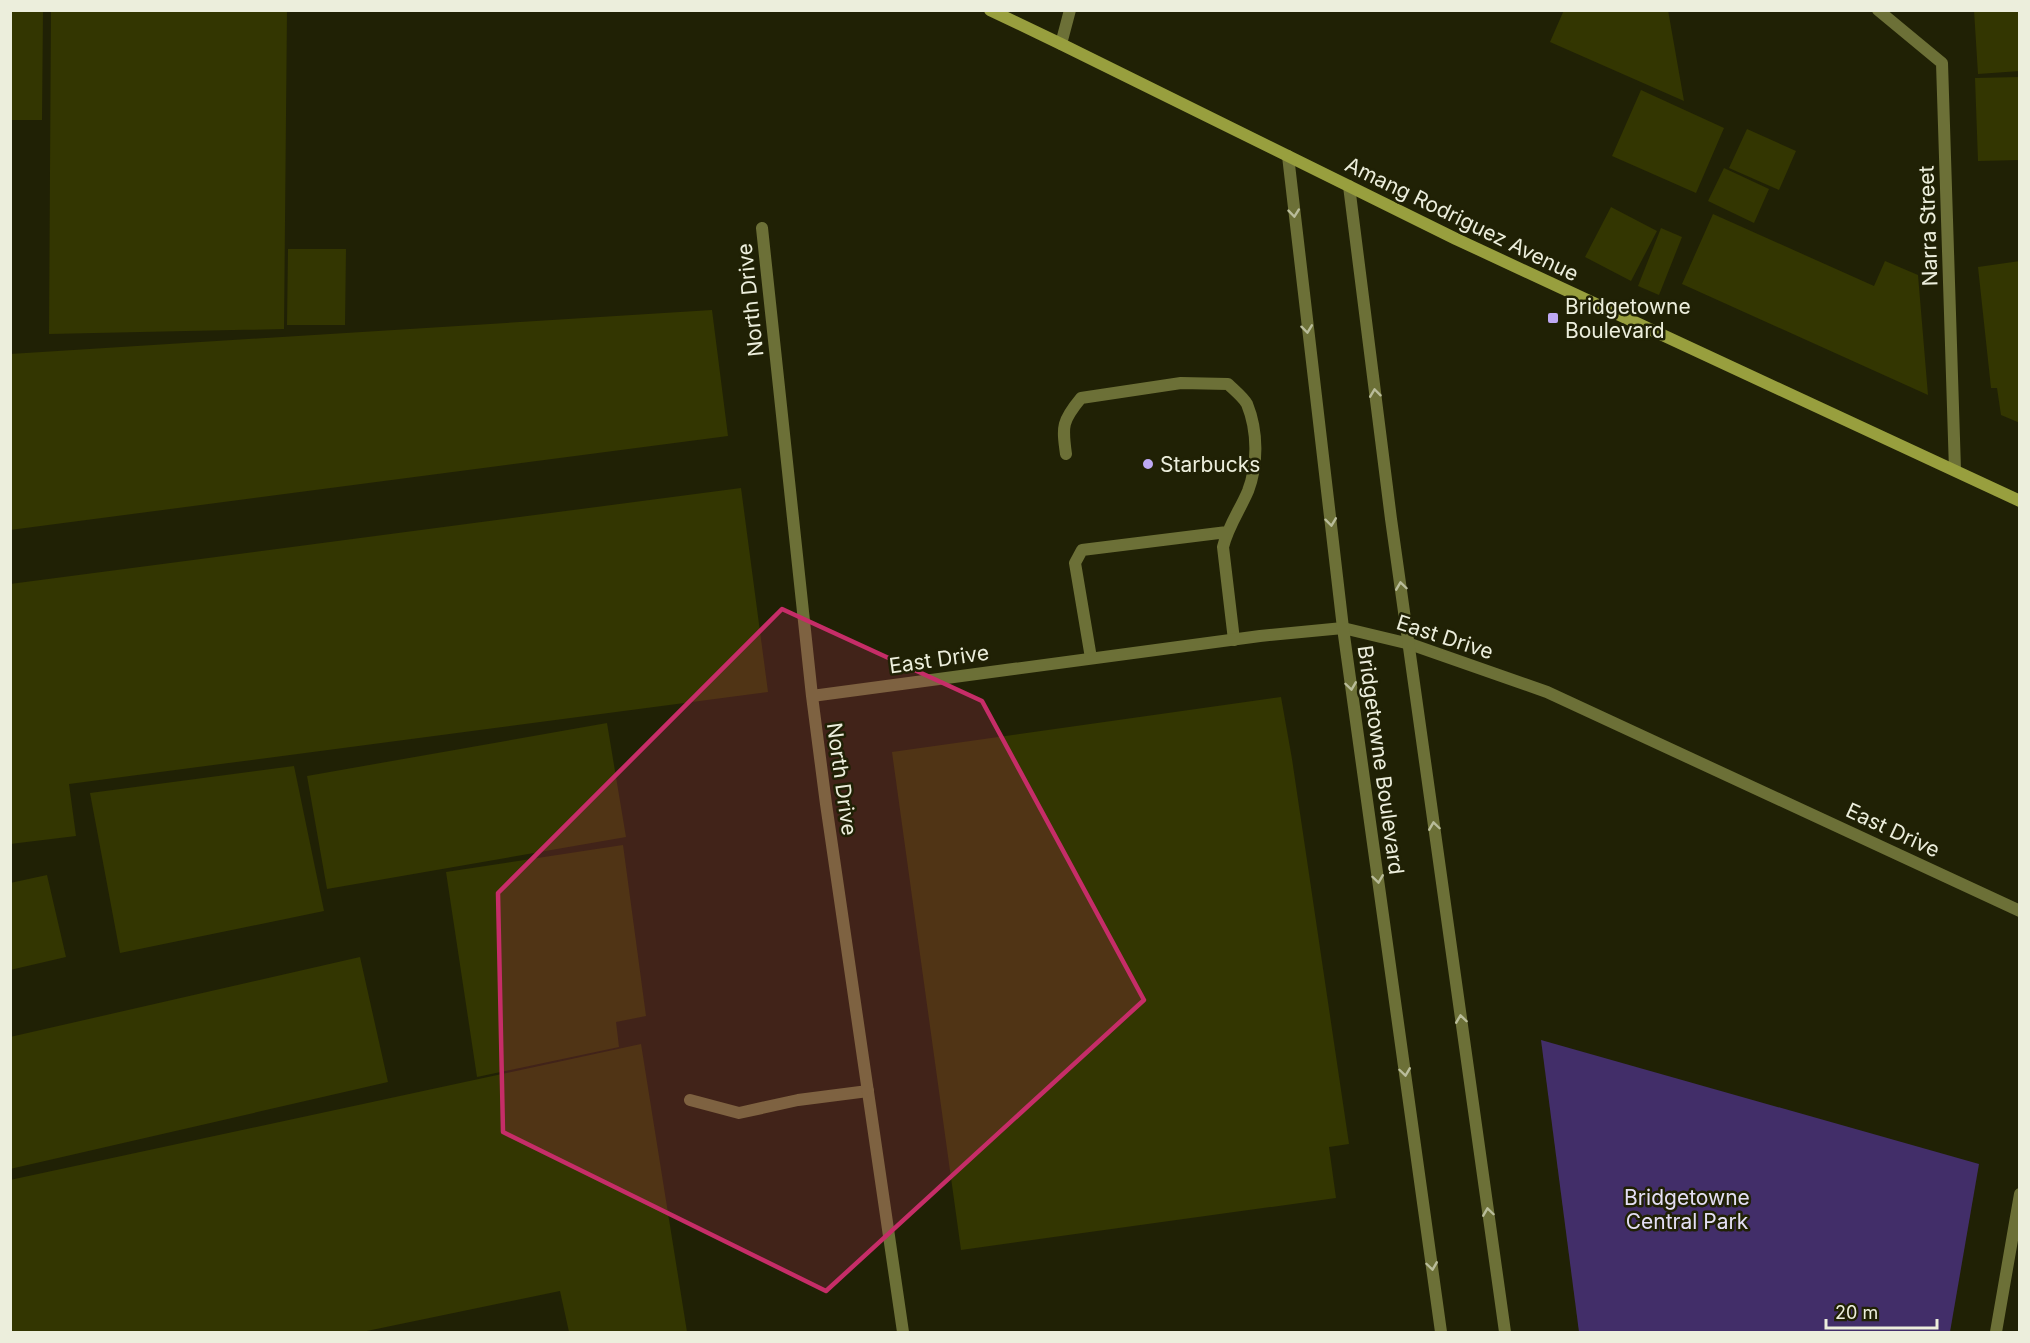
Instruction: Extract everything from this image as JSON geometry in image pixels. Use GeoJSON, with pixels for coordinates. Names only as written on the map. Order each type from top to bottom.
{"type":"FeatureCollection","features":[{"type":"Feature","properties":{"kind":"main road","name":"Amang Rodriguez Avenue"},"geometry":{"type":"LineString","coordinates":[[990,10],[1456,239],[2019,501]]}},
{"type":"Feature","properties":{"kind":"street"},"geometry":{"type":"LineString","coordinates":[[1061,44],[1070,10]]}},
{"type":"Feature","properties":{"kind":"street","name":"Narra Street"},"geometry":{"type":"LineString","coordinates":[[1878,10],[1942,63],[1954,470]]}},
{"type":"Feature","properties":{"kind":"street","name":"Bridgetowne Boulevard"},"geometry":{"type":"LineString","coordinates":[[1288,156],[1343,628],[1441,1332]]}},
{"type":"Feature","properties":{"kind":"street","name":"Bridgetowne Boulevard"},"geometry":{"type":"LineString","coordinates":[[1348,186],[1391,519],[1504,1332]]}},
{"type":"Feature","properties":{"kind":"street","name":"North Drive"},"geometry":{"type":"LineString","coordinates":[[762,228],[827,816],[903,1332]]}},
{"type":"Feature","properties":{"kind":"street"},"geometry":{"type":"LineString","coordinates":[[1066,454],[1063,431],[1067,414],[1081,398],[1181,383],[1228,384],[1246,402],[1254,433],[1256,467],[1247,492],[1227,532],[1223,547],[1234,640]]}},
{"type":"Feature","properties":{"kind":"street"},"geometry":{"type":"LineString","coordinates":[[1090,658],[1075,563],[1082,550],[1227,532]]}},
{"type":"Feature","properties":{"kind":"street","name":"East Drive"},"geometry":{"type":"LineString","coordinates":[[812,696],[1090,658],[1343,628],[1410,644],[1547,692],[2019,911]]}},
{"type":"Feature","properties":{"kind":"street"},"geometry":{"type":"LineString","coordinates":[[690,1100],[739,1113],[798,1100],[868,1091]]}},
{"type":"Feature","properties":{"kind":"street"},"geometry":{"type":"LineString","coordinates":[[1996,1332],[2019,1194]]}},
{"type":"Feature","properties":{"kind":"highlighted area"},"geometry":{"type":"Polygon","coordinates":[[[782,609],[982,701],[1144,1000],[826,1291],[503,1132],[498,893],[782,609]]]}},
{"type":"Feature","properties":{"kind":"green space","name":"Bridgetowne Central Park"},"geometry":{"type":"Polygon","coordinates":[[[1541,1040],[1979,1164],[1950,1332],[1579,1332],[1541,1040]]]}},
{"type":"Feature","properties":{"kind":"building"},"geometry":{"type":"Polygon","coordinates":[[[10,10],[43,10],[42,120],[10,120],[10,10]]]}},
{"type":"Feature","properties":{"kind":"building"},"geometry":{"type":"Polygon","coordinates":[[[51,10],[287,10],[284,329],[49,334],[51,10]]]}},
{"type":"Feature","properties":{"kind":"building"},"geometry":{"type":"Polygon","coordinates":[[[1564,10],[1668,10],[1684,101],[1550,42],[1564,10]]]}},
{"type":"Feature","properties":{"kind":"building"},"geometry":{"type":"Polygon","coordinates":[[[1974,10],[2020,10],[2020,71],[1978,74],[1974,10]]]}},
{"type":"Feature","properties":{"kind":"building"},"geometry":{"type":"Polygon","coordinates":[[[2020,77],[2020,160],[1978,161],[1975,78],[2020,77]]]}},
{"type":"Feature","properties":{"kind":"building"},"geometry":{"type":"Polygon","coordinates":[[[1641,90],[1724,128],[1696,193],[1612,156],[1641,90]]]}},
{"type":"Feature","properties":{"kind":"building"},"geometry":{"type":"Polygon","coordinates":[[[1747,129],[1796,151],[1779,190],[1729,168],[1747,129]]]}},
{"type":"Feature","properties":{"kind":"building"},"geometry":{"type":"Polygon","coordinates":[[[1724,168],[1769,189],[1754,223],[1708,201],[1724,168]]]}},
{"type":"Feature","properties":{"kind":"building"},"geometry":{"type":"Polygon","coordinates":[[[1611,207],[1657,231],[1631,281],[1585,257],[1611,207]]]}},
{"type":"Feature","properties":{"kind":"building"},"geometry":{"type":"Polygon","coordinates":[[[1713,214],[1874,286],[1885,261],[1918,275],[1928,395],[1682,284],[1713,214]]]}},
{"type":"Feature","properties":{"kind":"building"},"geometry":{"type":"Polygon","coordinates":[[[1661,228],[1682,237],[1659,295],[1638,286],[1661,228]]]}},
{"type":"Feature","properties":{"kind":"building"},"geometry":{"type":"Polygon","coordinates":[[[288,249],[346,249],[345,325],[287,325],[288,249]]]}},
{"type":"Feature","properties":{"kind":"building"},"geometry":{"type":"Polygon","coordinates":[[[2020,261],[2020,423],[2001,415],[1997,388],[1991,388],[1978,267],[2020,261]]]}},
{"type":"Feature","properties":{"kind":"building"},"geometry":{"type":"Polygon","coordinates":[[[712,310],[728,436],[10,530],[10,354],[712,310]]]}},
{"type":"Feature","properties":{"kind":"building"},"geometry":{"type":"Polygon","coordinates":[[[741,488],[768,692],[69,784],[76,836],[10,844],[10,584],[741,488]]]}},
{"type":"Feature","properties":{"kind":"building"},"geometry":{"type":"Polygon","coordinates":[[[1281,697],[1349,1144],[1329,1147],[1336,1198],[961,1250],[892,752],[1281,697]]]}},
{"type":"Feature","properties":{"kind":"building"},"geometry":{"type":"Polygon","coordinates":[[[607,723],[626,837],[327,889],[307,776],[607,723]]]}},
{"type":"Feature","properties":{"kind":"building"},"geometry":{"type":"Polygon","coordinates":[[[294,766],[324,911],[120,953],[90,793],[294,766]]]}},
{"type":"Feature","properties":{"kind":"building"},"geometry":{"type":"Polygon","coordinates":[[[623,845],[646,1016],[616,1022],[619,1047],[477,1077],[446,872],[623,845]]]}},
{"type":"Feature","properties":{"kind":"building"},"geometry":{"type":"Polygon","coordinates":[[[47,875],[66,957],[10,970],[10,883],[47,875]]]}},
{"type":"Feature","properties":{"kind":"building"},"geometry":{"type":"Polygon","coordinates":[[[360,957],[388,1082],[10,1169],[10,1037],[360,957]]]}},
{"type":"Feature","properties":{"kind":"building"},"geometry":{"type":"Polygon","coordinates":[[[641,1044],[687,1332],[569,1332],[560,1291],[362,1332],[10,1332],[10,1180],[641,1044]]]}},
{"type":"Feature","properties":{"kind":"place","name":"Bridgetowne Boulevard"},"geometry":{"type":"Point","coordinates":[1553,318]}},
{"type":"Feature","properties":{"kind":"place","name":"Starbucks"},"geometry":{"type":"Point","coordinates":[1148,464]}}]}
